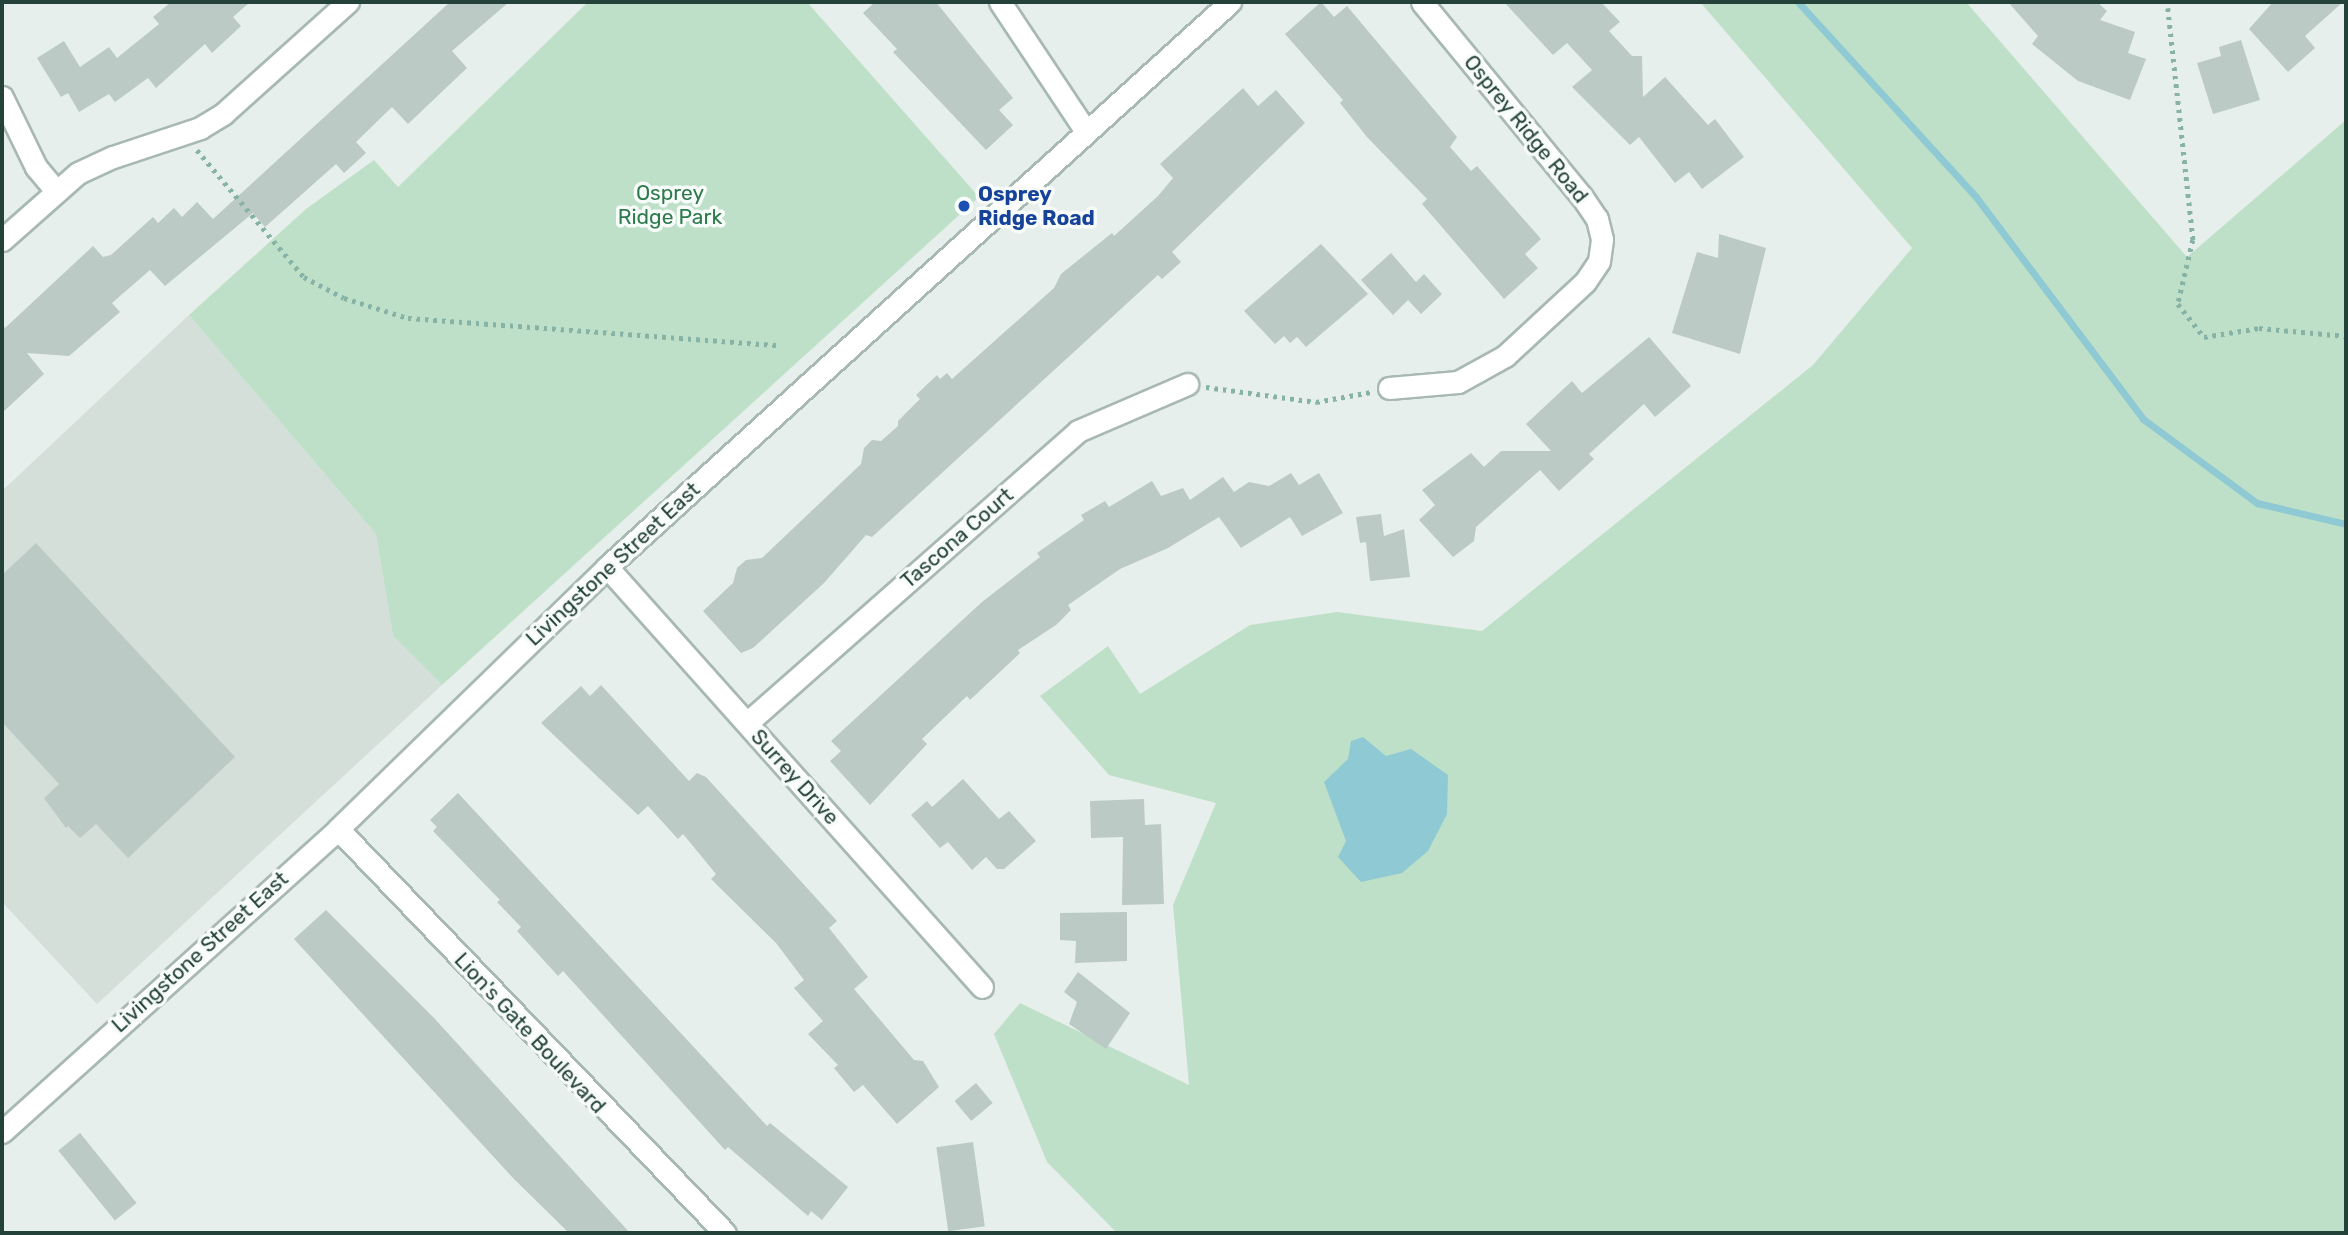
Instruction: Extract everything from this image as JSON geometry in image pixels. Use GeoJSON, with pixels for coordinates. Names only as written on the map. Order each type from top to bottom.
{"type":"FeatureCollection","features":[{"type":"Feature","properties":{"kind":"street"},"geometry":{"type":"LineString","coordinates":[[2,240],[55,190],[113,157],[182,133],[223,114],[348,2]]}},
{"type":"Feature","properties":{"kind":"street"},"geometry":{"type":"LineString","coordinates":[[1000,2],[1085,130]]}},
{"type":"Feature","properties":{"kind":"street","name":"Livingstone Street East"},"geometry":{"type":"LineString","coordinates":[[2,1132],[338,829],[607,567],[1085,130],[1230,2]]}},
{"type":"Feature","properties":{"kind":"street","name":"Osprey Ridge Road"},"geometry":{"type":"LineString","coordinates":[[1389,388],[1458,382],[1505,356],[1585,282],[1598,261],[1602,239],[1597,219],[1582,197],[1422,2]]}},
{"type":"Feature","properties":{"kind":"street"},"geometry":{"type":"LineString","coordinates":[[2,97],[36,167],[55,190]]}},
{"type":"Feature","properties":{"kind":"street","name":"Tascona Court"},"geometry":{"type":"LineString","coordinates":[[747,723],[1077,431],[1187,384]]}},
{"type":"Feature","properties":{"kind":"street","name":"Surrey Drive"},"geometry":{"type":"LineString","coordinates":[[607,567],[982,987]]}},
{"type":"Feature","properties":{"kind":"street","name":"Lion's Gate Boulevard"},"geometry":{"type":"LineString","coordinates":[[338,829],[725,1233]]}},
{"type":"Feature","properties":{"kind":"path"},"geometry":{"type":"LineString","coordinates":[[2168,8],[2193,240],[2178,304],[2204,337],[2259,328],[2346,335]]}},
{"type":"Feature","properties":{"kind":"path"},"geometry":{"type":"LineString","coordinates":[[182,133],[304,276],[345,298],[408,318],[776,345]]}},
{"type":"Feature","properties":{"kind":"path"},"geometry":{"type":"LineString","coordinates":[[1187,384],[1316,402],[1389,388]]}},
{"type":"Feature","properties":{"kind":"shaded area"},"geometry":{"type":"Polygon","coordinates":[[[189,315],[376,534],[393,636],[442,685],[97,1004],[2,902],[2,491],[189,315]]]}},
{"type":"Feature","properties":{"kind":"green space","name":"Osprey Ridge Park"},"geometry":{"type":"Polygon","coordinates":[[[588,2],[807,2],[979,197],[442,685],[393,636],[376,534],[189,315],[306,209],[374,160],[398,187],[588,2]]]}},
{"type":"Feature","properties":{"kind":"green space"},"geometry":{"type":"Polygon","coordinates":[[[1700,2],[1966,2],[2187,257],[2346,120],[2346,1233],[1117,1233],[1047,1162],[994,1034],[1020,1003],[1189,1085],[1173,905],[1216,803],[1109,775],[1040,696],[1108,646],[1140,694],[1250,625],[1337,612],[1482,631],[1813,365],[1912,248],[1700,2]]]}},
{"type":"Feature","properties":{"kind":"water"},"geometry":{"type":"Polygon","coordinates":[[[1363,737],[1386,756],[1411,749],[1448,775],[1447,814],[1428,851],[1402,873],[1361,882],[1338,857],[1346,841],[1324,782],[1348,759],[1351,741],[1363,737]]]}},
{"type":"Feature","properties":{"kind":"building"},"geometry":{"type":"Polygon","coordinates":[[[171,2],[250,2],[233,17],[241,26],[212,53],[205,44],[156,88],[148,78],[115,102],[109,94],[79,112],[68,93],[61,97],[37,58],[64,41],[80,67],[109,47],[117,58],[159,24],[153,17],[171,2]]]}},
{"type":"Feature","properties":{"kind":"building"},"geometry":{"type":"Polygon","coordinates":[[[450,2],[509,2],[452,51],[467,68],[408,124],[392,107],[356,142],[366,153],[344,173],[336,164],[265,227],[253,213],[165,286],[150,270],[112,303],[120,312],[69,356],[27,353],[44,374],[2,413],[2,324],[5,328],[93,246],[103,257],[111,255],[153,217],[158,223],[174,208],[182,217],[197,202],[213,219],[450,2]]]}},
{"type":"Feature","properties":{"kind":"building"},"geometry":{"type":"Polygon","coordinates":[[[875,2],[936,2],[1013,98],[999,110],[1013,125],[986,150],[893,52],[897,49],[863,13],[875,2]]]}},
{"type":"Feature","properties":{"kind":"building"},"geometry":{"type":"Polygon","coordinates":[[[1321,2],[1334,17],[1347,6],[1457,137],[1450,147],[1471,171],[1477,166],[1541,239],[1525,254],[1538,268],[1504,299],[1422,204],[1427,199],[1367,137],[1340,103],[1343,100],[1285,34],[1321,2]]]}},
{"type":"Feature","properties":{"kind":"building"},"geometry":{"type":"Polygon","coordinates":[[[1504,2],[1601,2],[1620,22],[1609,31],[1632,56],[1642,56],[1643,97],[1665,77],[1708,125],[1715,119],[1744,157],[1702,189],[1689,172],[1675,183],[1639,137],[1630,145],[1572,87],[1592,70],[1567,43],[1553,55],[1504,2]]]}},
{"type":"Feature","properties":{"kind":"building"},"geometry":{"type":"Polygon","coordinates":[[[2008,2],[2097,2],[2107,11],[2100,20],[2135,32],[2128,53],[2146,59],[2130,100],[2078,81],[2032,44],[2038,36],[2008,2]]]}},
{"type":"Feature","properties":{"kind":"building"},"geometry":{"type":"Polygon","coordinates":[[[2273,2],[2343,2],[2305,36],[2315,48],[2288,72],[2249,29],[2273,2]]]}},
{"type":"Feature","properties":{"kind":"building"},"geometry":{"type":"Polygon","coordinates":[[[2241,40],[2260,100],[2213,114],[2197,63],[2221,56],[2219,47],[2241,40]]]}},
{"type":"Feature","properties":{"kind":"building"},"geometry":{"type":"Polygon","coordinates":[[[1243,88],[1258,106],[1276,90],[1305,123],[1172,252],[1181,262],[1162,279],[1158,275],[872,537],[866,535],[824,583],[753,648],[741,653],[703,611],[733,583],[737,568],[746,560],[762,558],[861,464],[864,448],[872,440],[881,441],[898,426],[898,421],[920,399],[916,395],[937,375],[940,379],[947,373],[952,379],[1054,288],[1061,274],[1112,233],[1114,236],[1158,196],[1173,178],[1160,164],[1243,88]]]}},
{"type":"Feature","properties":{"kind":"building"},"geometry":{"type":"Polygon","coordinates":[[[1719,234],[1766,248],[1740,354],[1672,333],[1697,252],[1718,258],[1719,234]]]}},
{"type":"Feature","properties":{"kind":"building"},"geometry":{"type":"Polygon","coordinates":[[[1321,244],[1368,294],[1306,347],[1297,337],[1290,343],[1284,336],[1275,344],[1244,311],[1321,244]]]}},
{"type":"Feature","properties":{"kind":"building"},"geometry":{"type":"Polygon","coordinates":[[[1391,253],[1416,282],[1424,274],[1442,294],[1421,314],[1408,300],[1393,315],[1361,280],[1391,253]]]}},
{"type":"Feature","properties":{"kind":"building"},"geometry":{"type":"Polygon","coordinates":[[[1649,337],[1691,386],[1655,417],[1644,404],[1589,454],[1594,459],[1559,491],[1540,470],[1476,527],[1474,541],[1453,557],[1419,520],[1435,505],[1422,490],[1471,453],[1484,467],[1501,451],[1551,451],[1526,424],[1572,381],[1582,393],[1649,337]]]}},
{"type":"Feature","properties":{"kind":"building"},"geometry":{"type":"Polygon","coordinates":[[[1291,473],[1299,485],[1319,473],[1343,513],[1302,536],[1290,517],[1241,548],[1219,517],[1168,548],[1120,569],[1068,605],[1071,610],[1056,625],[1018,650],[1020,653],[970,700],[967,696],[922,739],[927,744],[870,805],[830,761],[841,751],[831,741],[982,602],[1040,557],[1037,553],[1084,520],[1081,515],[1105,501],[1109,507],[1152,481],[1161,496],[1183,488],[1190,500],[1223,477],[1234,492],[1249,482],[1269,486],[1291,473]]]}},
{"type":"Feature","properties":{"kind":"building"},"geometry":{"type":"Polygon","coordinates":[[[1381,514],[1384,536],[1404,529],[1410,577],[1370,581],[1366,542],[1360,543],[1356,517],[1381,514]]]}},
{"type":"Feature","properties":{"kind":"building"},"geometry":{"type":"Polygon","coordinates":[[[36,543],[235,757],[128,858],[96,824],[80,838],[68,826],[66,828],[44,798],[59,784],[2,722],[2,575],[36,543]]]}},
{"type":"Feature","properties":{"kind":"building"},"geometry":{"type":"Polygon","coordinates":[[[601,685],[689,781],[697,773],[706,777],[837,921],[829,928],[868,977],[854,989],[914,1060],[923,1061],[939,1087],[897,1124],[863,1085],[854,1092],[834,1068],[838,1065],[808,1034],[823,1021],[794,988],[804,980],[776,943],[711,879],[716,874],[683,834],[678,839],[648,806],[638,815],[541,723],[581,686],[590,696],[601,685]]]}},
{"type":"Feature","properties":{"kind":"building"},"geometry":{"type":"Polygon","coordinates":[[[963,779],[999,819],[1009,811],[1036,841],[1004,869],[997,869],[986,857],[972,870],[948,842],[940,848],[911,815],[927,801],[932,807],[963,779]]]}},
{"type":"Feature","properties":{"kind":"building"},"geometry":{"type":"Polygon","coordinates":[[[458,793],[767,1126],[770,1123],[848,1187],[822,1220],[811,1211],[808,1216],[728,1147],[725,1150],[563,971],[558,976],[517,931],[521,927],[497,902],[500,900],[433,831],[437,827],[430,820],[458,793]]]}},
{"type":"Feature","properties":{"kind":"building"},"geometry":{"type":"Polygon","coordinates":[[[1144,799],[1145,825],[1161,824],[1164,904],[1122,905],[1123,837],[1091,838],[1090,801],[1144,799]]]}},
{"type":"Feature","properties":{"kind":"building"},"geometry":{"type":"Polygon","coordinates":[[[326,910],[434,1018],[630,1233],[569,1233],[513,1178],[294,939],[326,910]]]}},
{"type":"Feature","properties":{"kind":"building"},"geometry":{"type":"Polygon","coordinates":[[[1127,912],[1127,961],[1075,963],[1076,941],[1060,940],[1060,913],[1127,912]]]}},
{"type":"Feature","properties":{"kind":"building"},"geometry":{"type":"Polygon","coordinates":[[[1078,972],[1130,1013],[1106,1049],[1069,1024],[1077,1002],[1064,992],[1078,972]]]}},
{"type":"Feature","properties":{"kind":"building"},"geometry":{"type":"Polygon","coordinates":[[[976,1083],[993,1103],[971,1121],[955,1101],[976,1083]]]}},
{"type":"Feature","properties":{"kind":"building"},"geometry":{"type":"Polygon","coordinates":[[[80,1133],[137,1203],[115,1221],[58,1151],[80,1133]]]}},
{"type":"Feature","properties":{"kind":"building"},"geometry":{"type":"Polygon","coordinates":[[[973,1142],[985,1226],[948,1231],[936,1147],[973,1142]]]}},
{"type":"Feature","properties":{"kind":"waterway"},"geometry":{"type":"LineString","coordinates":[[1798,2],[1976,197],[2143,419],[2257,503],[2346,524]]}},
{"type":"Feature","properties":{"kind":"place","name":"Osprey Ridge Road"},"geometry":{"type":"Point","coordinates":[964,206]}}]}
